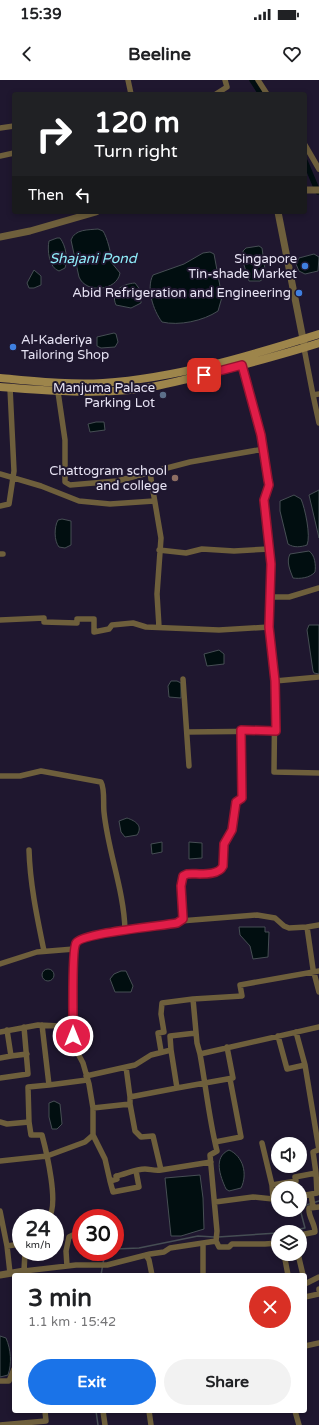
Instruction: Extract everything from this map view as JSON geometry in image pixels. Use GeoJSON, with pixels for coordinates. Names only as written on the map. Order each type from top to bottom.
{"type":"FeatureCollection","features":[{"type":"Feature","properties":{"kind":"main road"},"geometry":{"type":"LineString","coordinates":[[0,387],[58,392],[132,390],[178,381],[319,334]]}},
{"type":"Feature","properties":{"kind":"main road"},"geometry":{"type":"LineString","coordinates":[[0,378],[56,382],[101,383],[132,380],[241,361],[304,348],[319,343]]}},
{"type":"Feature","properties":{"kind":"street"},"geometry":{"type":"LineString","coordinates":[[128,80],[131,92]]}},
{"type":"Feature","properties":{"kind":"street"},"geometry":{"type":"LineString","coordinates":[[219,92],[228,87],[225,80]]}},
{"type":"Feature","properties":{"kind":"street"},"geometry":{"type":"LineString","coordinates":[[259,80],[266,92]]}},
{"type":"Feature","properties":{"kind":"street"},"geometry":{"type":"LineString","coordinates":[[0,128],[12,126]]}},
{"type":"Feature","properties":{"kind":"street"},"geometry":{"type":"LineString","coordinates":[[307,148],[319,169]]}},
{"type":"Feature","properties":{"kind":"street"},"geometry":{"type":"LineString","coordinates":[[0,156],[12,153]]}},
{"type":"Feature","properties":{"kind":"street"},"geometry":{"type":"LineString","coordinates":[[308,190],[319,190]]}},
{"type":"Feature","properties":{"kind":"street"},"geometry":{"type":"LineString","coordinates":[[0,237],[30,231],[84,214]]}},
{"type":"Feature","properties":{"kind":"street"},"geometry":{"type":"LineString","coordinates":[[278,214],[304,348],[316,395],[319,423]]}},
{"type":"Feature","properties":{"kind":"street"},"geometry":{"type":"LineString","coordinates":[[241,361],[259,424],[269,485],[264,500],[269,549],[271,597],[269,627],[275,681],[276,731],[274,772],[319,773]]}},
{"type":"Feature","properties":{"kind":"street"},"geometry":{"type":"LineString","coordinates":[[0,506],[9,504],[14,479],[10,388]]}},
{"type":"Feature","properties":{"kind":"street"},"geometry":{"type":"LineString","coordinates":[[58,392],[65,440],[65,470],[67,484],[117,481],[190,462],[264,449]]}},
{"type":"Feature","properties":{"kind":"street"},"geometry":{"type":"LineString","coordinates":[[150,473],[161,538],[157,594],[159,627]]}},
{"type":"Feature","properties":{"kind":"street"},"geometry":{"type":"LineString","coordinates":[[0,474],[41,486],[79,501],[110,504],[154,501]]}},
{"type":"Feature","properties":{"kind":"street"},"geometry":{"type":"LineString","coordinates":[[159,550],[186,553],[202,549],[234,551],[269,549]]}},
{"type":"Feature","properties":{"kind":"street"},"geometry":{"type":"LineString","coordinates":[[271,597],[289,597],[319,588]]}},
{"type":"Feature","properties":{"kind":"street"},"geometry":{"type":"LineString","coordinates":[[0,620],[44,618],[44,622],[77,623],[77,618],[94,619],[94,632],[109,629],[112,625],[133,623],[146,627],[219,630],[269,627]]}},
{"type":"Feature","properties":{"kind":"street"},"geometry":{"type":"LineString","coordinates":[[275,681],[319,677]]}},
{"type":"Feature","properties":{"kind":"street"},"geometry":{"type":"LineString","coordinates":[[183,680],[189,766]]}},
{"type":"Feature","properties":{"kind":"street"},"geometry":{"type":"LineString","coordinates":[[187,732],[241,730],[276,731]]}},
{"type":"Feature","properties":{"kind":"street"},"geometry":{"type":"LineString","coordinates":[[180,921],[183,919],[181,886],[183,876],[187,874],[214,873],[222,869],[223,866],[224,844],[232,830],[236,802],[242,798],[241,730]]}},
{"type":"Feature","properties":{"kind":"street"},"geometry":{"type":"LineString","coordinates":[[0,776],[20,776],[41,771],[101,782],[109,844],[116,866],[125,930]]}},
{"type":"Feature","properties":{"kind":"street"},"geometry":{"type":"LineString","coordinates":[[29,850],[35,904],[44,951]]}},
{"type":"Feature","properties":{"kind":"street"},"geometry":{"type":"LineString","coordinates":[[0,1032],[42,1025],[61,1026],[73,1019],[74,949],[79,940],[125,930],[159,926],[180,921],[257,915],[275,918],[284,926],[289,928],[319,925]]}},
{"type":"Feature","properties":{"kind":"street"},"geometry":{"type":"LineString","coordinates":[[307,927],[319,992]]}},
{"type":"Feature","properties":{"kind":"street"},"geometry":{"type":"LineString","coordinates":[[0,964],[44,951],[74,949]]}},
{"type":"Feature","properties":{"kind":"street"},"geometry":{"type":"LineString","coordinates":[[161,1052],[158,1033],[164,1032],[161,1014],[162,1003],[193,999],[242,996],[240,985],[316,971]]}},
{"type":"Feature","properties":{"kind":"street"},"geometry":{"type":"LineString","coordinates":[[193,999],[196,1033],[208,1095],[207,1104],[217,1152],[211,1154],[217,1231],[216,1241],[219,1247],[229,1246],[232,1244],[271,1243]]}},
{"type":"Feature","properties":{"kind":"street"},"geometry":{"type":"LineString","coordinates":[[70,1022],[75,1048],[83,1063],[87,1078],[93,1108],[93,1136],[105,1159],[113,1192],[139,1186],[136,1170]]}},
{"type":"Feature","properties":{"kind":"street"},"geometry":{"type":"LineString","coordinates":[[42,1025],[50,1085]]}},
{"type":"Feature","properties":{"kind":"street"},"geometry":{"type":"LineString","coordinates":[[0,1078],[28,1074],[24,1027]]}},
{"type":"Feature","properties":{"kind":"street"},"geometry":{"type":"LineString","coordinates":[[200,1054],[319,1027]]}},
{"type":"Feature","properties":{"kind":"street"},"geometry":{"type":"LineString","coordinates":[[7,1030],[12,1056]]}},
{"type":"Feature","properties":{"kind":"street"},"geometry":{"type":"LineString","coordinates":[[296,1032],[305,1065],[319,1150],[313,1152],[318,1193],[307,1195]]}},
{"type":"Feature","properties":{"kind":"street"},"geometry":{"type":"LineString","coordinates":[[177,1088],[170,1036],[196,1033]]}},
{"type":"Feature","properties":{"kind":"street"},"geometry":{"type":"LineString","coordinates":[[278,1036],[287,1069],[305,1065]]}},
{"type":"Feature","properties":{"kind":"street"},"geometry":{"type":"LineString","coordinates":[[215,1142],[241,1137],[230,1079],[233,1078],[226,1047]]}},
{"type":"Feature","properties":{"kind":"street"},"geometry":{"type":"LineString","coordinates":[[52,1209],[47,1156],[42,1135],[31,1135],[28,1087],[50,1085],[87,1078],[135,1065],[151,1055],[171,1050]]}},
{"type":"Feature","properties":{"kind":"street"},"geometry":{"type":"LineString","coordinates":[[0,1058],[27,1054]]}},
{"type":"Feature","properties":{"kind":"street"},"geometry":{"type":"LineString","coordinates":[[126,1067],[135,1131],[142,1137],[153,1136],[161,1170]]}},
{"type":"Feature","properties":{"kind":"street"},"geometry":{"type":"LineString","coordinates":[[130,1097],[230,1079]]}},
{"type":"Feature","properties":{"kind":"street"},"geometry":{"type":"LineString","coordinates":[[93,1108],[130,1104]]}},
{"type":"Feature","properties":{"kind":"street"},"geometry":{"type":"LineString","coordinates":[[0,1122],[7,1124],[29,1122]]}},
{"type":"Feature","properties":{"kind":"street"},"geometry":{"type":"LineString","coordinates":[[0,1161],[47,1156],[85,1142],[93,1136]]}},
{"type":"Feature","properties":{"kind":"street"},"geometry":{"type":"LineString","coordinates":[[262,1142],[271,1181]]}},
{"type":"Feature","properties":{"kind":"street"},"geometry":{"type":"LineString","coordinates":[[110,1181],[117,1179],[116,1176],[136,1170],[147,1169],[154,1171],[211,1162]]}},
{"type":"Feature","properties":{"kind":"street"},"geometry":{"type":"LineString","coordinates":[[296,1181],[295,1177],[316,1173]]}},
{"type":"Feature","properties":{"kind":"street"},"geometry":{"type":"LineString","coordinates":[[310,1194],[312,1207]]}},
{"type":"Feature","properties":{"kind":"street"},"geometry":{"type":"LineString","coordinates":[[215,1202],[254,1197],[271,1199]]}},
{"type":"Feature","properties":{"kind":"street"},"geometry":{"type":"LineString","coordinates":[[307,1234],[315,1232],[315,1227],[308,1211],[312,1207],[319,1207]]}},
{"type":"Feature","properties":{"kind":"street"},"geometry":{"type":"LineString","coordinates":[[0,1211],[7,1246],[10,1273]]}},
{"type":"Feature","properties":{"kind":"street"},"geometry":{"type":"LineString","coordinates":[[67,1266],[66,1247],[69,1237],[72,1236]]}},
{"type":"Feature","properties":{"kind":"street"},"geometry":{"type":"LineString","coordinates":[[0,1275],[67,1266],[107,1265],[164,1252],[170,1248],[216,1241]]}},
{"type":"Feature","properties":{"kind":"street"},"geometry":{"type":"LineString","coordinates":[[203,1244],[203,1273]]}},
{"type":"Feature","properties":{"kind":"street"},"geometry":{"type":"LineString","coordinates":[[7,1246],[12,1245]]}},
{"type":"Feature","properties":{"kind":"street"},"geometry":{"type":"LineString","coordinates":[[146,1255],[149,1260],[152,1273]]}},
{"type":"Feature","properties":{"kind":"street"},"geometry":{"type":"LineString","coordinates":[[24,1271],[25,1261]]}},
{"type":"Feature","properties":{"kind":"street"},"geometry":{"type":"LineString","coordinates":[[285,1261],[288,1273]]}},
{"type":"Feature","properties":{"kind":"street"},"geometry":{"type":"LineString","coordinates":[[300,1261],[303,1273]]}},
{"type":"Feature","properties":{"kind":"street"},"geometry":{"type":"LineString","coordinates":[[307,1283],[319,1277]]}},
{"type":"Feature","properties":{"kind":"street"},"geometry":{"type":"LineString","coordinates":[[307,1297],[319,1294]]}},
{"type":"Feature","properties":{"kind":"street"},"geometry":{"type":"LineString","coordinates":[[307,1346],[319,1343]]}},
{"type":"Feature","properties":{"kind":"street"},"geometry":{"type":"LineString","coordinates":[[0,1381],[12,1381]]}},
{"type":"Feature","properties":{"kind":"street"},"geometry":{"type":"LineString","coordinates":[[0,1425],[46,1421],[46,1413]]}},
{"type":"Feature","properties":{"kind":"street"},"geometry":{"type":"LineString","coordinates":[[103,1413],[105,1425]]}},
{"type":"Feature","properties":{"kind":"street"},"geometry":{"type":"LineString","coordinates":[[149,1413],[151,1425]]}},
{"type":"Feature","properties":{"kind":"street"},"geometry":{"type":"LineString","coordinates":[[296,1413],[299,1425]]}},
{"type":"Feature","properties":{"kind":"water","name":"Shajani Pond"},"geometry":{"type":"Polygon","coordinates":[[[98,229],[103,231],[105,234],[110,251],[111,262],[120,273],[118,279],[108,287],[94,288],[88,286],[79,277],[71,240],[73,236],[79,232],[98,229]]]}},
{"type":"Feature","properties":{"kind":"water"},"geometry":{"type":"Polygon","coordinates":[[[60,238],[62,241],[66,257],[65,268],[59,271],[51,263],[48,249],[49,241],[60,238]]]}},
{"type":"Feature","properties":{"kind":"water"},"geometry":{"type":"Polygon","coordinates":[[[259,246],[262,248],[266,277],[260,281],[249,281],[244,265],[243,251],[246,248],[259,246]]]}},
{"type":"Feature","properties":{"kind":"water"},"geometry":{"type":"Polygon","coordinates":[[[210,252],[214,254],[222,297],[218,311],[205,318],[191,322],[162,322],[153,305],[150,292],[153,275],[184,264],[203,253],[210,252]]]}},
{"type":"Feature","properties":{"kind":"water"},"geometry":{"type":"Polygon","coordinates":[[[314,254],[319,257],[318,271],[305,274],[299,271],[296,264],[299,258],[314,254]]]}},
{"type":"Feature","properties":{"kind":"water"},"geometry":{"type":"Polygon","coordinates":[[[34,270],[41,276],[41,285],[34,288],[29,288],[27,283],[34,270]]]}},
{"type":"Feature","properties":{"kind":"water"},"geometry":{"type":"Polygon","coordinates":[[[135,283],[141,291],[141,303],[131,308],[116,305],[115,296],[118,289],[135,283]]]}},
{"type":"Feature","properties":{"kind":"water"},"geometry":{"type":"Polygon","coordinates":[[[114,333],[116,334],[118,342],[115,347],[101,348],[97,346],[97,337],[114,333]]]}},
{"type":"Feature","properties":{"kind":"water"},"geometry":{"type":"Polygon","coordinates":[[[104,422],[105,430],[90,432],[88,424],[104,422]]]}},
{"type":"Feature","properties":{"kind":"water"},"geometry":{"type":"Polygon","coordinates":[[[319,490],[319,538],[309,495],[319,490]]]}},
{"type":"Feature","properties":{"kind":"water"},"geometry":{"type":"Polygon","coordinates":[[[294,495],[301,499],[306,515],[308,529],[307,545],[300,547],[295,547],[288,544],[280,511],[280,501],[294,495]]]}},
{"type":"Feature","properties":{"kind":"water"},"geometry":{"type":"Polygon","coordinates":[[[62,519],[71,521],[71,545],[65,548],[59,547],[55,538],[55,530],[58,520],[62,519]]]}},
{"type":"Feature","properties":{"kind":"water"},"geometry":{"type":"Polygon","coordinates":[[[309,551],[315,560],[315,572],[305,578],[293,578],[288,563],[290,554],[309,551]]]}},
{"type":"Feature","properties":{"kind":"water"},"geometry":{"type":"Polygon","coordinates":[[[309,625],[319,625],[319,674],[314,673],[313,671],[307,630],[309,625]]]}},
{"type":"Feature","properties":{"kind":"water"},"geometry":{"type":"Polygon","coordinates":[[[219,650],[224,654],[224,664],[207,666],[204,654],[219,650]]]}},
{"type":"Feature","properties":{"kind":"water"},"geometry":{"type":"Polygon","coordinates":[[[171,681],[181,683],[181,698],[169,697],[168,686],[171,681]]]}},
{"type":"Feature","properties":{"kind":"water"},"geometry":{"type":"Polygon","coordinates":[[[127,818],[138,824],[139,832],[137,835],[125,837],[121,832],[119,821],[127,818]]]}},
{"type":"Feature","properties":{"kind":"water"},"geometry":{"type":"Polygon","coordinates":[[[162,842],[162,852],[152,854],[151,844],[162,842]]]}},
{"type":"Feature","properties":{"kind":"water"},"geometry":{"type":"Polygon","coordinates":[[[189,842],[202,843],[202,858],[189,859],[189,842]]]}},
{"type":"Feature","properties":{"kind":"water"},"geometry":{"type":"Polygon","coordinates":[[[239,927],[265,927],[265,932],[269,932],[268,957],[253,959],[250,946],[240,935],[239,927]]]}},
{"type":"Feature","properties":{"kind":"water"},"geometry":{"type":"Polygon","coordinates":[[[46,969],[50,969],[54,975],[50,981],[46,981],[42,977],[42,973],[46,969]]]}},
{"type":"Feature","properties":{"kind":"water"},"geometry":{"type":"Polygon","coordinates":[[[121,971],[126,971],[133,986],[131,992],[115,992],[110,979],[114,974],[121,971]]]}},
{"type":"Feature","properties":{"kind":"water"},"geometry":{"type":"Polygon","coordinates":[[[54,1101],[60,1104],[62,1124],[57,1129],[52,1129],[49,1117],[49,1103],[54,1101]]]}},
{"type":"Feature","properties":{"kind":"water"},"geometry":{"type":"Polygon","coordinates":[[[229,1150],[238,1156],[241,1161],[244,1177],[241,1188],[229,1191],[226,1189],[220,1173],[219,1162],[224,1153],[229,1150]]]}},
{"type":"Feature","properties":{"kind":"water"},"geometry":{"type":"Polygon","coordinates":[[[200,1175],[203,1198],[204,1229],[181,1236],[171,1236],[165,1178],[200,1175]]]}},
{"type":"Feature","properties":{"kind":"water"},"geometry":{"type":"Polygon","coordinates":[[[0,1336],[6,1338],[10,1352],[10,1361],[8,1375],[0,1377],[0,1336]]]}},
{"type":"Feature","properties":{"kind":"waterway"},"geometry":{"type":"LineString","coordinates":[[252,80],[260,92]]}},
{"type":"Feature","properties":{"kind":"waterway"},"geometry":{"type":"LineString","coordinates":[[307,166],[318,192]]}},
{"type":"Feature","properties":{"kind":"waterway"},"geometry":{"type":"LineString","coordinates":[[307,1205],[319,1201]]}},
{"type":"Feature","properties":{"kind":"waterway"},"geometry":{"type":"LineString","coordinates":[[302,1217],[304,1225]]}},
{"type":"Feature","properties":{"kind":"waterway"},"geometry":{"type":"LineString","coordinates":[[218,1237],[271,1233]]}},
{"type":"Feature","properties":{"kind":"waterway"},"geometry":{"type":"LineString","coordinates":[[124,1249],[139,1248],[198,1236],[214,1237]]}},
{"type":"Feature","properties":{"kind":"waterway"},"geometry":{"type":"LineString","coordinates":[[101,1273],[103,1261]]}},
{"type":"Feature","properties":{"kind":"waterway"},"geometry":{"type":"LineString","coordinates":[[96,1413],[98,1425]]}},
{"type":"Feature","properties":{"kind":"place","name":"Singapore Tin-shade Market"},"geometry":{"type":"Point","coordinates":[305,266]}},
{"type":"Feature","properties":{"kind":"place","name":"Abid Refrigeration and Engineering"},"geometry":{"type":"Point","coordinates":[299,293]}},
{"type":"Feature","properties":{"kind":"place","name":"Al-Kaderiya Tailoring Shop"},"geometry":{"type":"Point","coordinates":[13,347]}},
{"type":"Feature","properties":{"kind":"place","name":"Manjuma Palace Parking Lot"},"geometry":{"type":"Point","coordinates":[163,395]}},
{"type":"Feature","properties":{"kind":"place","name":"Chattogram school and college"},"geometry":{"type":"Point","coordinates":[175,478]}},
{"type":"Feature","properties":{"kind":"route"},"geometry":{"type":"LineString","coordinates":[[73,1036],[70,1022],[73,1019],[73,957],[76,943],[79,940],[89,937],[125,930],[177,923],[183,919],[181,897],[183,876],[187,874],[214,873],[222,869],[223,866],[224,844],[230,837],[236,802],[242,799],[241,730],[276,731],[275,681],[269,636],[271,564],[264,500],[269,485],[259,424],[242,365],[204,375]]}}]}
